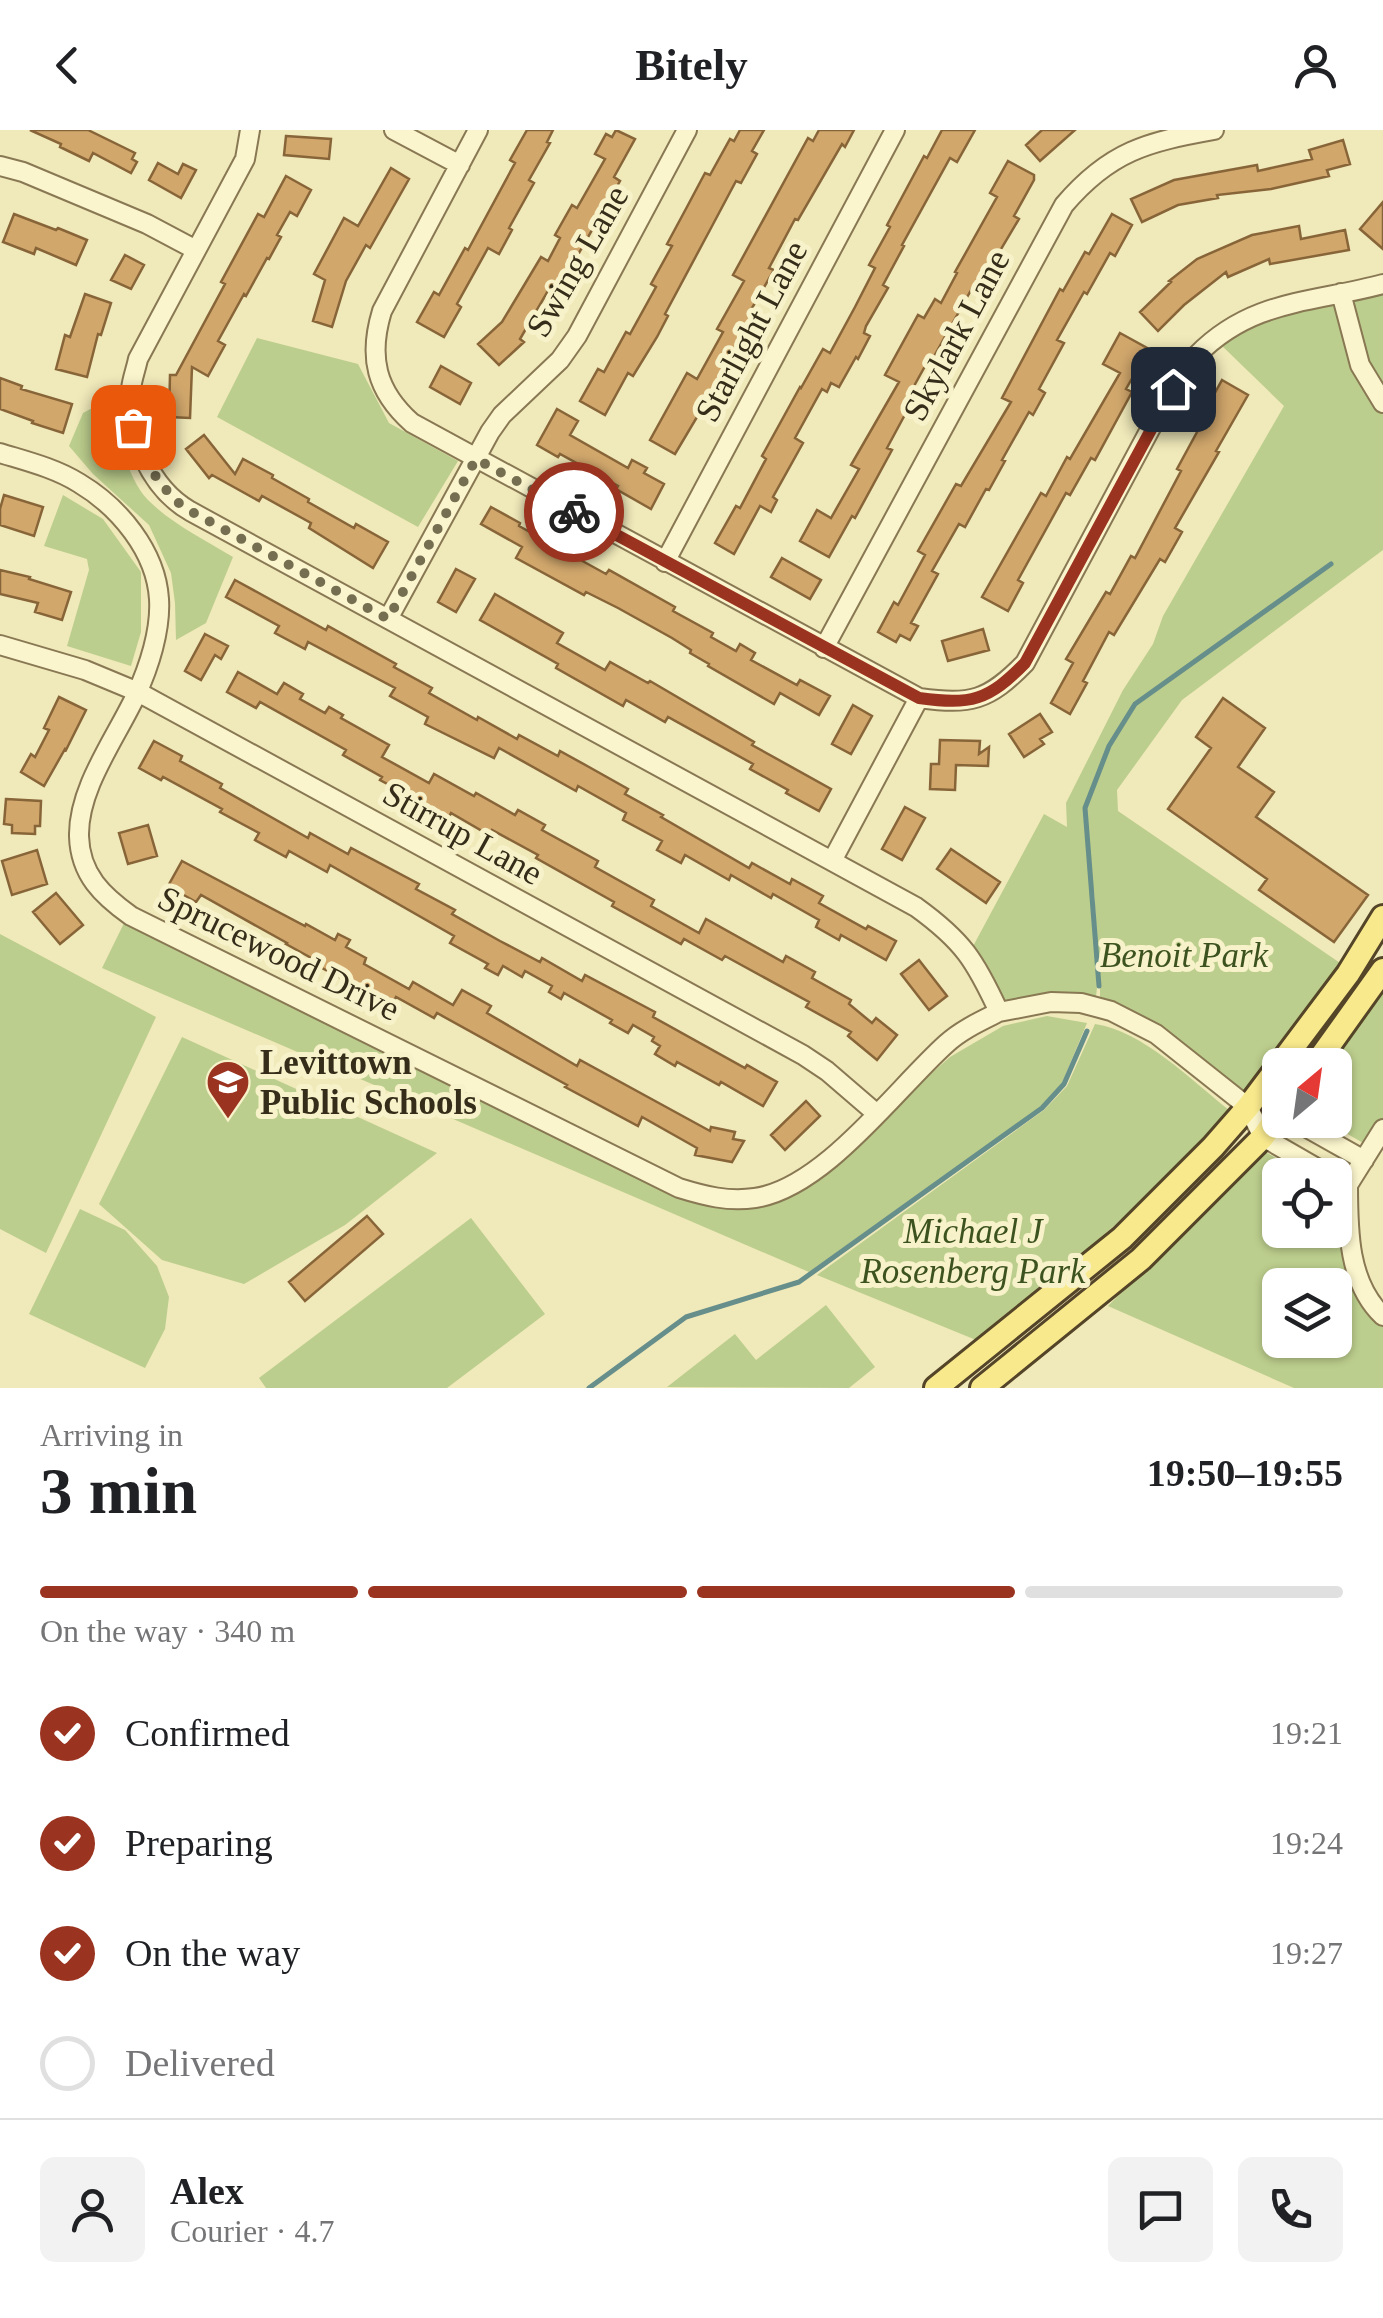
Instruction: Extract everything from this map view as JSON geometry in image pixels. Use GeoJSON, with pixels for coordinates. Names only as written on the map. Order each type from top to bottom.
{"type":"FeatureCollection","features":[{"type":"Feature","properties":{"kind":"main road"},"geometry":{"type":"LineString","coordinates":[[936,1388],[1122,1238],[1201,1159],[1248,1107],[1348,974],[1383,917]]}},
{"type":"Feature","properties":{"kind":"main road"},"geometry":{"type":"LineString","coordinates":[[1327,1048],[1383,970]]}},
{"type":"Feature","properties":{"kind":"main road"},"geometry":{"type":"LineString","coordinates":[[982,1388],[1141,1259],[1262,1138]]}},
{"type":"Feature","properties":{"kind":"street"},"geometry":{"type":"LineString","coordinates":[[250,130],[245,159],[138,359],[131,388],[133,427],[145,461],[165,491],[183,507],[916,907],[938,922],[978,966],[999,1012]]}},
{"type":"Feature","properties":{"kind":"street"},"geometry":{"type":"LineString","coordinates":[[394,130],[460,165]]}},
{"type":"Feature","properties":{"kind":"street"},"geometry":{"type":"LineString","coordinates":[[478,130],[382,311],[374,350],[378,372],[392,404],[412,423],[476,459],[919,698],[955,702],[983,697],[1006,683],[1025,663],[1162,407],[1197,355],[1228,329],[1254,314],[1383,284]]}},
{"type":"Feature","properties":{"kind":"street","name":"Swing Lane"},"geometry":{"type":"LineString","coordinates":[[388,619],[502,415],[560,360],[577,336],[686,130]]}},
{"type":"Feature","properties":{"kind":"street","name":"Starlight Lane"},"geometry":{"type":"LineString","coordinates":[[666,562],[895,130]]}},
{"type":"Feature","properties":{"kind":"street","name":"Skylark Lane"},"geometry":{"type":"LineString","coordinates":[[824,648],[1064,205],[1083,182],[1114,159],[1143,145],[1214,130]]}},
{"type":"Feature","properties":{"kind":"street"},"geometry":{"type":"LineString","coordinates":[[0,166],[147,224],[196,250]]}},
{"type":"Feature","properties":{"kind":"street"},"geometry":{"type":"LineString","coordinates":[[1341,293],[1360,365],[1383,403]]}},
{"type":"Feature","properties":{"kind":"street","name":"Sprucewood Drive"},"geometry":{"type":"LineString","coordinates":[[0,454],[78,482],[132,530],[148,556],[160,600],[156,638],[138,692],[89,789],[79,837],[92,880],[107,899],[132,916],[679,1188],[711,1198],[759,1198],[790,1188],[821,1168],[949,1041],[999,1012],[1051,1002],[1081,1003],[1112,1011],[1156,1034],[1248,1107]]}},
{"type":"Feature","properties":{"kind":"street","name":"Stirrup Lane"},"geometry":{"type":"LineString","coordinates":[[0,644],[85,670],[138,692],[803,1055],[877,1114]]}},
{"type":"Feature","properties":{"kind":"street"},"geometry":{"type":"LineString","coordinates":[[832,861],[919,698]]}},
{"type":"Feature","properties":{"kind":"street"},"geometry":{"type":"LineString","coordinates":[[1248,1107],[1262,1110]]}},
{"type":"Feature","properties":{"kind":"street"},"geometry":{"type":"LineString","coordinates":[[1248,1107],[1262,1135]]}},
{"type":"Feature","properties":{"kind":"street"},"geometry":{"type":"LineString","coordinates":[[1352,1169],[1364,1160],[1383,1129]]}},
{"type":"Feature","properties":{"kind":"street"},"geometry":{"type":"LineString","coordinates":[[1265,1138],[1299,1158]]}},
{"type":"Feature","properties":{"kind":"street"},"geometry":{"type":"LineString","coordinates":[[1326,1138],[1364,1160]]}},
{"type":"Feature","properties":{"kind":"street"},"geometry":{"type":"LineString","coordinates":[[1351,1248],[1363,1288],[1383,1316]]}},
{"type":"Feature","properties":{"kind":"green space","name":"Benoit Park"},"geometry":{"type":"Polygon","coordinates":[[[1383,285],[1383,550],[1182,700],[1117,790],[1118,811],[1362,978],[1314,1046],[1383,957],[1383,1124],[1365,1144],[1352,1137],[1352,1048],[1262,1048],[1262,1115],[1158,1033],[1100,1006],[1091,888],[1095,1005],[1001,1008],[971,950],[1044,814],[1067,827],[1066,803],[1123,690],[1153,644],[1163,616],[1284,406],[1218,342],[1253,318],[1383,285]]]}},
{"type":"Feature","properties":{"kind":"green space"},"geometry":{"type":"Polygon","coordinates":[[[257,338],[358,364],[389,423],[458,461],[418,527],[217,417],[257,338]]]}},
{"type":"Feature","properties":{"kind":"green space"},"geometry":{"type":"Polygon","coordinates":[[[111,398],[124,452],[140,490],[167,517],[233,557],[206,623],[176,640],[171,573],[149,525],[93,474],[69,446],[83,413],[111,398]]]}},
{"type":"Feature","properties":{"kind":"green space"},"geometry":{"type":"Polygon","coordinates":[[[63,495],[103,519],[141,572],[141,632],[131,666],[67,646],[89,570],[87,559],[44,546],[63,495]]]}},
{"type":"Feature","properties":{"kind":"green space"},"geometry":{"type":"Polygon","coordinates":[[[127,917],[681,1191],[735,1202],[822,1169],[950,1057],[1003,1026],[1047,1016],[1087,1023],[1062,1083],[1042,1106],[809,1272],[102,968],[127,917]]]}},
{"type":"Feature","properties":{"kind":"green space"},"geometry":{"type":"Polygon","coordinates":[[[0,934],[156,1017],[46,1253],[0,1229],[0,934]]]}},
{"type":"Feature","properties":{"kind":"green space","name":"Michael J Rosenberg Park"},"geometry":{"type":"Polygon","coordinates":[[[1095,1024],[1113,1028],[1148,1046],[1229,1110],[1181,1164],[1115,1225],[976,1340],[817,1275],[1044,1110],[1067,1086],[1095,1024]]]}},
{"type":"Feature","properties":{"kind":"green space"},"geometry":{"type":"Polygon","coordinates":[[[182,1037],[437,1153],[345,1225],[244,1284],[162,1260],[99,1204],[182,1037]]]}},
{"type":"Feature","properties":{"kind":"green space"},"geometry":{"type":"Polygon","coordinates":[[[1262,1150],[1276,1158],[1262,1158],[1262,1248],[1343,1248],[1348,1268],[1262,1268],[1262,1358],[1352,1358],[1352,1277],[1368,1312],[1383,1325],[1383,1388],[1294,1388],[1108,1306],[1262,1150]]]}},
{"type":"Feature","properties":{"kind":"green space"},"geometry":{"type":"Polygon","coordinates":[[[80,1209],[125,1230],[157,1266],[169,1297],[165,1329],[145,1368],[29,1314],[80,1209]]]}},
{"type":"Feature","properties":{"kind":"green space"},"geometry":{"type":"Polygon","coordinates":[[[471,1218],[545,1314],[447,1388],[266,1388],[259,1378],[471,1218]]]}},
{"type":"Feature","properties":{"kind":"green space"},"geometry":{"type":"Polygon","coordinates":[[[826,1305],[875,1367],[849,1388],[667,1387],[735,1334],[756,1360],[826,1305]]]}},
{"type":"Feature","properties":{"kind":"building"},"geometry":{"type":"Polygon","coordinates":[[[30,130],[88,130],[135,153],[132,159],[137,162],[131,173],[93,153],[89,161],[30,130]]]}},
{"type":"Feature","properties":{"kind":"building"},"geometry":{"type":"Polygon","coordinates":[[[527,130],[553,130],[529,180],[534,183],[499,254],[488,248],[444,337],[417,322],[434,292],[439,295],[465,248],[468,250],[515,163],[510,160],[527,130]]]}},
{"type":"Feature","properties":{"kind":"building"},"geometry":{"type":"Polygon","coordinates":[[[616,130],[635,139],[614,177],[620,181],[559,288],[552,284],[520,339],[524,342],[499,365],[478,344],[502,322],[541,257],[548,261],[560,238],[555,235],[572,205],[577,208],[605,159],[595,154],[606,134],[612,137],[616,130]]]}},
{"type":"Feature","properties":{"kind":"building"},"geometry":{"type":"Polygon","coordinates":[[[740,130],[764,130],[752,151],[757,154],[741,183],[736,181],[665,314],[668,316],[657,337],[633,376],[628,373],[605,415],[580,401],[598,369],[604,372],[626,332],[630,334],[656,287],[651,284],[672,246],[667,244],[705,173],[710,175],[730,139],[734,141],[740,130]]]}},
{"type":"Feature","properties":{"kind":"building"},"geometry":{"type":"Polygon","coordinates":[[[819,130],[854,130],[798,220],[795,219],[769,268],[774,270],[752,308],[758,311],[675,454],[650,440],[687,373],[697,379],[723,332],[717,329],[744,281],[733,275],[808,138],[813,141],[819,130]]]}},
{"type":"Feature","properties":{"kind":"building"},"geometry":{"type":"Polygon","coordinates":[[[942,130],[975,130],[957,162],[950,158],[902,245],[883,285],[888,288],[866,326],[864,333],[870,336],[858,359],[839,387],[831,383],[827,392],[822,389],[795,438],[803,443],[773,497],[777,500],[771,512],[760,506],[734,554],[715,543],[736,506],[740,508],[766,459],[762,456],[823,349],[830,353],[875,268],[869,265],[890,227],[887,225],[942,130]]]}},
{"type":"Feature","properties":{"kind":"building"},"geometry":{"type":"Polygon","coordinates":[[[1042,130],[1075,130],[1040,161],[1026,145],[1042,130]]]}},
{"type":"Feature","properties":{"kind":"building"},"geometry":{"type":"Polygon","coordinates":[[[286,136],[331,139],[329,159],[284,155],[286,136]]]}},
{"type":"Feature","properties":{"kind":"building"},"geometry":{"type":"Polygon","coordinates":[[[1343,140],[1350,164],[1327,170],[1329,176],[1271,189],[1217,195],[1218,198],[1178,205],[1142,222],[1131,199],[1174,180],[1257,165],[1258,171],[1312,159],[1309,150],[1343,140]]]}},
{"type":"Feature","properties":{"kind":"building"},"geometry":{"type":"Polygon","coordinates":[[[1008,161],[1034,175],[1014,216],[1019,219],[979,286],[975,283],[932,360],[929,359],[903,406],[908,409],[887,448],[892,450],[829,557],[800,541],[817,510],[831,518],[859,469],[851,465],[899,382],[885,375],[918,315],[924,318],[935,299],[941,303],[997,197],[990,193],[1008,161]]]}},
{"type":"Feature","properties":{"kind":"building"},"geometry":{"type":"Polygon","coordinates":[[[158,163],[178,174],[183,164],[196,170],[181,198],[149,180],[158,163]]]}},
{"type":"Feature","properties":{"kind":"building"},"geometry":{"type":"Polygon","coordinates":[[[391,168],[409,179],[370,248],[366,245],[346,281],[332,327],[313,321],[325,280],[314,274],[344,218],[358,226],[391,168]]]}},
{"type":"Feature","properties":{"kind":"building"},"geometry":{"type":"Polygon","coordinates":[[[286,176],[311,190],[297,216],[290,212],[269,259],[244,294],[218,341],[225,345],[208,376],[192,367],[190,418],[169,417],[170,375],[176,375],[258,214],[264,217],[286,176]]]}},
{"type":"Feature","properties":{"kind":"building"},"geometry":{"type":"Polygon","coordinates":[[[1383,202],[1383,249],[1360,229],[1383,202]]]}},
{"type":"Feature","properties":{"kind":"building"},"geometry":{"type":"Polygon","coordinates":[[[14,214],[87,240],[76,265],[36,248],[34,254],[3,242],[14,214]]]}},
{"type":"Feature","properties":{"kind":"building"},"geometry":{"type":"Polygon","coordinates":[[[1112,214],[1132,225],[1115,256],[1110,253],[1087,294],[1084,292],[1057,340],[1064,343],[1039,389],[1045,393],[1033,415],[1029,412],[989,490],[986,489],[965,527],[959,524],[932,571],[938,574],[911,623],[918,626],[910,640],[900,635],[896,642],[878,632],[894,602],[898,605],[925,555],[918,551],[956,484],[961,486],[1011,402],[1002,398],[1060,289],[1063,291],[1085,252],[1089,254],[1112,214]]]}},
{"type":"Feature","properties":{"kind":"building"},"geometry":{"type":"Polygon","coordinates":[[[1299,226],[1301,239],[1345,230],[1349,250],[1270,264],[1269,259],[1228,277],[1226,272],[1158,331],[1140,312],[1197,259],[1252,235],[1299,226]]]}},
{"type":"Feature","properties":{"kind":"building"},"geometry":{"type":"Polygon","coordinates":[[[125,255],[144,265],[131,289],[111,280],[125,255]]]}},
{"type":"Feature","properties":{"kind":"building"},"geometry":{"type":"Polygon","coordinates":[[[85,294],[111,303],[87,377],[56,369],[65,335],[70,337],[85,294]]]}},
{"type":"Feature","properties":{"kind":"building"},"geometry":{"type":"Polygon","coordinates":[[[1120,333],[1149,349],[1126,389],[1132,392],[1095,460],[1091,458],[1070,495],[1066,493],[1018,580],[1023,583],[1008,611],[982,597],[1041,493],[1046,496],[1120,373],[1103,364],[1120,333]]]}},
{"type":"Feature","properties":{"kind":"building"},"geometry":{"type":"Polygon","coordinates":[[[441,366],[471,383],[460,404],[430,387],[441,366]]]}},
{"type":"Feature","properties":{"kind":"building"},"geometry":{"type":"Polygon","coordinates":[[[0,378],[22,386],[21,389],[72,404],[63,433],[0,409],[0,378]]]}},
{"type":"Feature","properties":{"kind":"building"},"geometry":{"type":"Polygon","coordinates":[[[1222,380],[1248,395],[1175,528],[1182,532],[1165,562],[1160,559],[1114,635],[1109,632],[1070,714],[1051,703],[1073,663],[1066,659],[1106,592],[1110,594],[1131,556],[1135,558],[1181,471],[1177,469],[1222,380]]]}},
{"type":"Feature","properties":{"kind":"building"},"geometry":{"type":"Polygon","coordinates":[[[557,409],[578,421],[570,435],[628,468],[632,460],[647,468],[644,473],[664,484],[651,509],[616,489],[618,486],[537,445],[557,409]]]}},
{"type":"Feature","properties":{"kind":"building"},"geometry":{"type":"Polygon","coordinates":[[[204,435],[235,474],[243,459],[273,475],[308,502],[388,542],[373,568],[309,528],[311,523],[262,496],[259,501],[212,475],[209,478],[186,449],[204,435]]]}},
{"type":"Feature","properties":{"kind":"building"},"geometry":{"type":"Polygon","coordinates":[[[4,495],[43,507],[34,536],[0,525],[4,495]]]}},
{"type":"Feature","properties":{"kind":"building"},"geometry":{"type":"Polygon","coordinates":[[[491,507],[606,574],[609,570],[675,607],[673,611],[736,651],[740,644],[755,653],[751,660],[797,685],[800,680],[830,696],[819,715],[780,693],[774,704],[708,666],[672,638],[516,558],[522,547],[481,524],[491,507]]]}},
{"type":"Feature","properties":{"kind":"building"},"geometry":{"type":"Polygon","coordinates":[[[782,558],[821,580],[810,599],[771,577],[782,558]]]}},
{"type":"Feature","properties":{"kind":"building"},"geometry":{"type":"Polygon","coordinates":[[[456,569],[475,579],[456,612],[438,602],[456,569]]]}},
{"type":"Feature","properties":{"kind":"building"},"geometry":{"type":"Polygon","coordinates":[[[0,570],[71,592],[62,620],[35,612],[38,603],[0,594],[0,570]]]}},
{"type":"Feature","properties":{"kind":"building"},"geometry":{"type":"Polygon","coordinates":[[[235,580],[396,664],[394,667],[432,688],[429,693],[477,720],[478,717],[517,739],[519,735],[558,756],[560,751],[589,767],[628,789],[625,794],[661,817],[749,868],[752,863],[790,884],[792,879],[823,896],[819,903],[896,941],[886,960],[841,935],[839,940],[816,927],[819,920],[773,894],[771,898],[731,875],[729,880],[685,855],[681,863],[657,850],[662,841],[623,820],[626,813],[578,786],[576,791],[499,748],[494,758],[425,724],[428,717],[390,696],[395,688],[308,642],[305,649],[275,633],[279,626],[226,597],[235,580]]]}},
{"type":"Feature","properties":{"kind":"building"},"geometry":{"type":"Polygon","coordinates":[[[495,594],[563,633],[557,643],[605,670],[610,662],[650,681],[831,789],[819,811],[750,769],[753,764],[668,717],[665,722],[626,700],[623,706],[480,620],[495,594]]]}},
{"type":"Feature","properties":{"kind":"building"},"geometry":{"type":"Polygon","coordinates":[[[983,629],[989,650],[948,661],[942,641],[983,629]]]}},
{"type":"Feature","properties":{"kind":"building"},"geometry":{"type":"Polygon","coordinates":[[[205,634],[228,646],[221,659],[215,655],[201,680],[185,671],[205,634]]]}},
{"type":"Feature","properties":{"kind":"building"},"geometry":{"type":"Polygon","coordinates":[[[238,672],[277,694],[284,683],[303,694],[300,699],[325,713],[329,707],[343,715],[341,718],[389,745],[382,757],[429,783],[434,774],[515,815],[518,810],[545,825],[542,830],[598,861],[595,867],[654,900],[651,906],[699,933],[706,919],[783,962],[786,956],[815,972],[812,978],[851,1000],[849,1004],[872,1023],[876,1018],[897,1035],[877,1060],[848,1036],[851,1032],[806,1007],[809,1002],[725,956],[722,960],[684,939],[681,944],[612,906],[614,902],[536,858],[538,855],[492,830],[489,835],[451,813],[449,817],[380,780],[382,777],[343,755],[346,750],[260,702],[256,708],[227,692],[238,672]]]}},
{"type":"Feature","properties":{"kind":"building"},"geometry":{"type":"Polygon","coordinates":[[[59,697],[86,710],[44,786],[21,772],[31,754],[35,757],[49,730],[44,728],[59,697]]]}},
{"type":"Feature","properties":{"kind":"building"},"geometry":{"type":"Polygon","coordinates":[[[1223,698],[1265,728],[1238,767],[1274,792],[1256,817],[1368,895],[1334,942],[1259,890],[1267,879],[1168,809],[1211,748],[1196,737],[1223,698]]]}},
{"type":"Feature","properties":{"kind":"building"},"geometry":{"type":"Polygon","coordinates":[[[853,705],[872,716],[851,754],[832,744],[853,705]]]}},
{"type":"Feature","properties":{"kind":"building"},"geometry":{"type":"Polygon","coordinates":[[[1040,714],[1052,732],[1040,739],[1044,744],[1024,757],[1009,734],[1040,714]]]}},
{"type":"Feature","properties":{"kind":"building"},"geometry":{"type":"Polygon","coordinates":[[[940,740],[980,741],[979,754],[989,747],[988,766],[956,765],[955,790],[930,789],[931,764],[939,764],[940,740]]]}},
{"type":"Feature","properties":{"kind":"building"},"geometry":{"type":"Polygon","coordinates":[[[154,741],[182,756],[180,761],[222,784],[220,788],[308,838],[310,833],[348,854],[351,848],[419,884],[416,889],[500,941],[540,962],[542,958],[582,981],[585,975],[655,1012],[653,1017],[777,1082],[763,1106],[677,1062],[675,1066],[655,1054],[660,1046],[652,1041],[654,1037],[633,1025],[628,1033],[564,993],[561,999],[549,992],[552,986],[525,971],[522,977],[503,966],[498,975],[485,968],[488,964],[450,943],[454,936],[330,865],[327,872],[289,851],[286,857],[255,840],[259,833],[220,812],[222,809],[139,768],[154,741]]]}},
{"type":"Feature","properties":{"kind":"building"},"geometry":{"type":"Polygon","coordinates":[[[6,799],[41,801],[40,826],[35,826],[35,834],[12,833],[12,825],[4,824],[6,799]]]}},
{"type":"Feature","properties":{"kind":"building"},"geometry":{"type":"Polygon","coordinates":[[[905,807],[925,818],[902,860],[882,849],[905,807]]]}},
{"type":"Feature","properties":{"kind":"building"},"geometry":{"type":"Polygon","coordinates":[[[148,825],[157,856],[128,864],[119,833],[148,825]]]}},
{"type":"Feature","properties":{"kind":"building"},"geometry":{"type":"Polygon","coordinates":[[[951,849],[1000,882],[986,903],[937,869],[951,849]]]}},
{"type":"Feature","properties":{"kind":"building"},"geometry":{"type":"Polygon","coordinates":[[[37,850],[47,884],[12,895],[2,861],[37,850]]]}},
{"type":"Feature","properties":{"kind":"building"},"geometry":{"type":"Polygon","coordinates":[[[182,861],[305,926],[335,940],[338,934],[350,940],[346,947],[366,958],[364,964],[409,989],[413,982],[453,1005],[462,990],[491,1006],[487,1013],[577,1066],[580,1060],[710,1131],[711,1127],[735,1132],[733,1139],[744,1141],[732,1162],[695,1155],[697,1148],[642,1117],[638,1126],[437,1013],[434,1018],[396,997],[392,1004],[320,967],[322,964],[201,895],[196,902],[168,886],[182,861]]]}},
{"type":"Feature","properties":{"kind":"building"},"geometry":{"type":"Polygon","coordinates":[[[56,893],[83,925],[60,944],[33,912],[56,893]]]}},
{"type":"Feature","properties":{"kind":"building"},"geometry":{"type":"Polygon","coordinates":[[[919,960],[947,996],[929,1010],[901,974],[919,960]]]}},
{"type":"Feature","properties":{"kind":"building"},"geometry":{"type":"Polygon","coordinates":[[[806,1101],[820,1116],[785,1150],[771,1135],[806,1101]]]}},
{"type":"Feature","properties":{"kind":"building"},"geometry":{"type":"Polygon","coordinates":[[[367,1216],[383,1234],[305,1301],[289,1282],[367,1216]]]}},
{"type":"Feature","properties":{"kind":"waterway"},"geometry":{"type":"LineString","coordinates":[[1099,986],[1085,808],[1109,746],[1135,704],[1331,564]]}},
{"type":"Feature","properties":{"kind":"waterway"},"geometry":{"type":"LineString","coordinates":[[589,1388],[686,1317],[799,1282],[1042,1108],[1064,1084],[1087,1031]]}},
{"type":"Feature","properties":{"kind":"way so far"},"geometry":{"type":"LineString","coordinates":[[133,427],[145,461],[165,491],[183,507],[388,619],[476,459],[574,512]]}},
{"type":"Feature","properties":{"kind":"place","name":"Levittown Public Schools"},"geometry":{"type":"Point","coordinates":[228,1120]}},
{"type":"Feature","properties":{"kind":"route"},"geometry":{"type":"LineString","coordinates":[[574,512],[919,698],[955,702],[983,697],[1006,683],[1025,663],[1173,389]]}}]}
